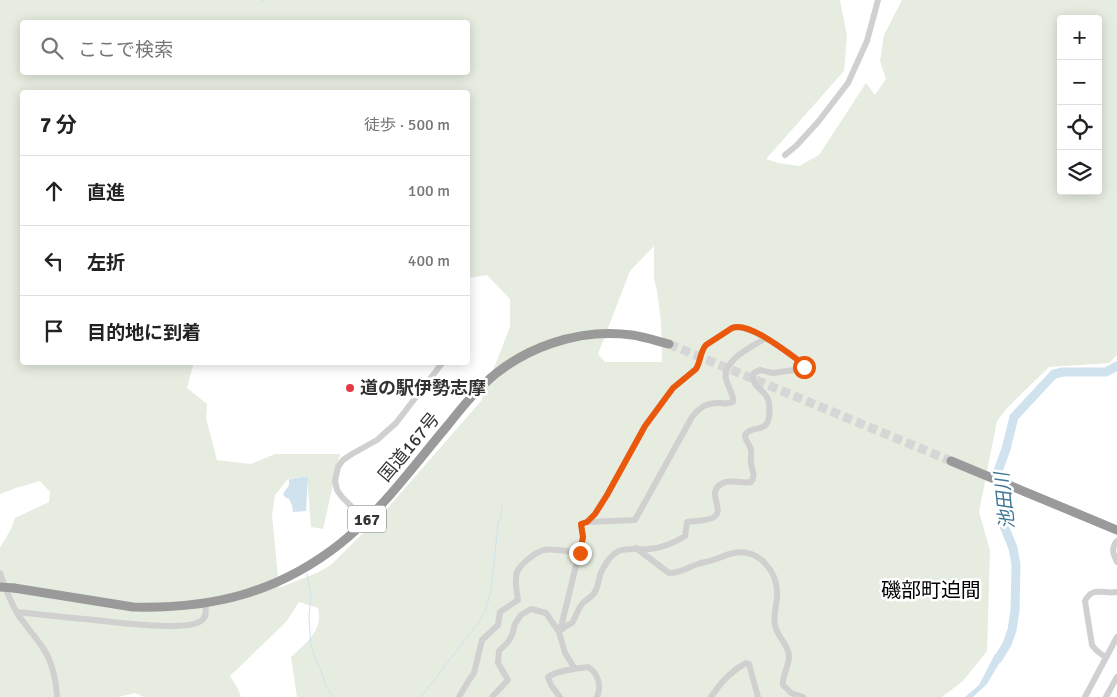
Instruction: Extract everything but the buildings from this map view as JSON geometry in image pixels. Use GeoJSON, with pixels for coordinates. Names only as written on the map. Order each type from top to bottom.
{"type":"FeatureCollection","features":[{"type":"Feature","properties":{"kind":"highway","name":"国道167号"},"geometry":{"type":"LineString","coordinates":[[0,587],[133,607],[170,607],[205,603],[243,595],[281,581],[312,564],[342,542],[386,500],[472,395],[494,375],[517,359],[529,352],[554,343],[595,334],[633,336],[669,344]]}},
{"type":"Feature","properties":{"kind":"highway"},"geometry":{"type":"LineString","coordinates":[[954,463],[1117,530]]}},
{"type":"Feature","properties":{"kind":"street"},"geometry":{"type":"LineString","coordinates":[[785,155],[818,122],[848,83],[867,42],[878,0]]}},
{"type":"Feature","properties":{"kind":"street"},"geometry":{"type":"LineString","coordinates":[[559,632],[572,623],[582,604],[596,591],[600,573],[614,554],[619,551],[636,548],[647,550],[656,548],[669,545],[681,539],[685,536],[687,522],[717,516],[715,491],[721,484],[731,481],[749,483],[752,481],[754,475],[751,464],[752,452],[745,435],[748,431],[766,425],[768,419],[768,401],[753,380],[754,373],[760,370],[774,373],[802,369],[804,367],[802,363],[766,338],[740,327],[736,327],[706,345],[703,348],[698,365],[673,388],[645,426],[607,495],[595,514],[587,522]]}},
{"type":"Feature","properties":{"kind":"street"},"geometry":{"type":"LineString","coordinates":[[559,632],[580,553],[583,537],[580,525],[587,522],[635,520],[692,417],[700,408],[710,403],[730,404],[733,402],[734,398],[726,378],[728,368],[734,359],[766,338]]}},
{"type":"Feature","properties":{"kind":"street"},"geometry":{"type":"LineString","coordinates":[[366,521],[337,490],[335,481],[338,467],[343,460],[377,440],[396,423],[441,365]]}},
{"type":"Feature","properties":{"kind":"street"},"geometry":{"type":"LineString","coordinates":[[1117,541],[1113,551],[1117,562]]}},
{"type":"Feature","properties":{"kind":"street"},"geometry":{"type":"LineString","coordinates":[[636,548],[669,573],[734,553],[751,553],[761,559],[772,573],[777,587],[774,625],[777,634],[787,649],[789,658],[782,681],[783,685],[791,693],[803,697]]}},
{"type":"Feature","properties":{"kind":"street"},"geometry":{"type":"LineString","coordinates":[[459,697],[474,674],[482,640],[498,625],[500,612],[518,600],[516,583],[518,572],[526,561],[545,550],[580,553]]}},
{"type":"Feature","properties":{"kind":"street"},"geometry":{"type":"LineString","coordinates":[[0,573],[17,612],[48,656],[54,675],[57,697]]}},
{"type":"Feature","properties":{"kind":"street"},"geometry":{"type":"LineString","coordinates":[[1106,658],[1092,645],[1085,601],[1094,592],[1117,592]]}},
{"type":"Feature","properties":{"kind":"street"},"geometry":{"type":"LineString","coordinates":[[17,612],[149,626],[171,626],[191,624],[202,620],[206,611],[205,603]]}},
{"type":"Feature","properties":{"kind":"street"},"geometry":{"type":"LineString","coordinates":[[492,697],[508,680],[498,662],[499,651],[508,642],[515,624],[521,615],[531,610],[546,613],[559,632],[566,653],[575,669]]}},
{"type":"Feature","properties":{"kind":"street"},"geometry":{"type":"LineString","coordinates":[[1086,697],[1117,637]]}},
{"type":"Feature","properties":{"kind":"street"},"geometry":{"type":"LineString","coordinates":[[711,697],[732,672],[748,663],[758,697]]}},
{"type":"Feature","properties":{"kind":"street"},"geometry":{"type":"LineString","coordinates":[[560,697],[551,685],[548,677],[552,674],[588,667],[596,676],[600,687],[597,697]]}},
{"type":"Feature","properties":{"kind":"street"},"geometry":{"type":"LineString","coordinates":[[1106,697],[1117,676]]}},
{"type":"Feature","properties":{"kind":"street"},"geometry":{"type":"LineString","coordinates":[[551,685],[551,697]]}},
{"type":"Feature","properties":{"kind":"shaded area"},"geometry":{"type":"Polygon","coordinates":[[[0,0],[840,0],[847,36],[844,71],[766,159],[799,166],[819,155],[866,83],[875,95],[886,79],[880,61],[884,35],[902,0],[1117,0],[1117,355],[1109,363],[1049,367],[1008,407],[997,421],[979,512],[990,550],[987,651],[963,681],[942,697],[297,697],[291,657],[312,636],[316,630],[319,616],[318,608],[299,602],[286,622],[230,676],[241,697],[144,697],[135,693],[118,697],[0,697],[0,548],[15,518],[49,502],[50,492],[40,481],[0,494],[0,0]],[[654,246],[630,271],[598,354],[605,362],[662,362],[661,322],[654,278],[654,246]]]}},
{"type":"Feature","properties":{"kind":"water"},"geometry":{"type":"Polygon","coordinates":[[[308,476],[306,511],[293,512],[289,499],[283,494],[289,485],[289,479],[308,476]]]}},
{"type":"Feature","properties":{"kind":"water"},"geometry":{"type":"Polygon","coordinates":[[[1002,649],[1005,651],[1004,655],[987,684],[973,697],[965,697],[979,685],[995,654],[1002,649]]]}},
{"type":"Feature","properties":{"kind":"waterway"},"geometry":{"type":"LineString","coordinates":[[260,2],[264,0]]}},
{"type":"Feature","properties":{"kind":"waterway","name":"池田川"},"geometry":{"type":"LineString","coordinates":[[998,659],[1007,644],[1012,630],[1015,611],[1016,565],[1013,548],[1002,521],[1004,497],[998,471],[1014,417],[1054,374],[1063,372],[1106,372],[1117,366]]}},
{"type":"Feature","properties":{"kind":"waterway"},"geometry":{"type":"LineString","coordinates":[[421,697],[485,612],[491,591],[498,524],[502,505]]}},
{"type":"Feature","properties":{"kind":"waterway"},"geometry":{"type":"LineString","coordinates":[[307,574],[311,595],[309,616],[311,647],[327,688],[334,697]]}},
{"type":"Feature","properties":{"kind":"tunnel"},"geometry":{"type":"LineString","coordinates":[[669,344],[951,461]]}},
{"type":"Feature","properties":{"kind":"place","name":"道の駅伊勢志摩"},"geometry":{"type":"Point","coordinates":[350,388]}},
{"type":"Feature","properties":{"kind":"district","name":"磯部町迫間"},"geometry":{"type":"Point","coordinates":[931,590]}},
{"type":"Feature","properties":{"kind":"route"},"geometry":{"type":"LineString","coordinates":[[580,553],[583,537],[580,525],[587,522],[595,514],[645,426],[673,388],[696,369],[701,352],[706,345],[732,328],[740,327],[759,334],[802,363],[804,367]]}}]}
